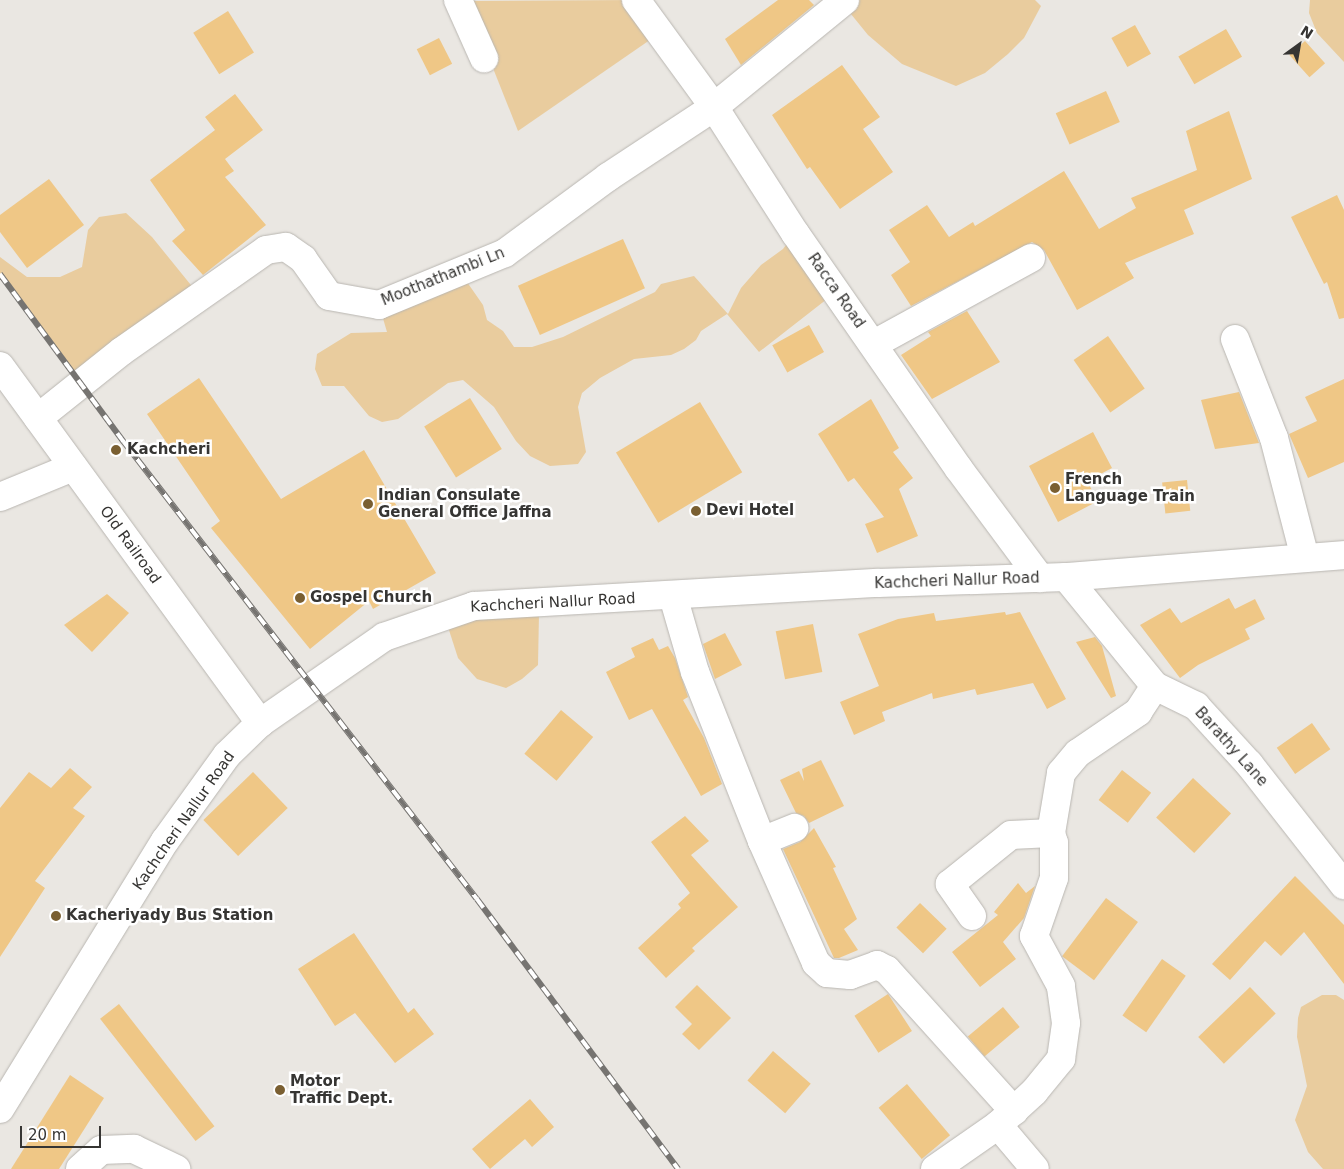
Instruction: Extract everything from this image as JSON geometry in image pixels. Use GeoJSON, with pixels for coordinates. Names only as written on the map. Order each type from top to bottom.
{"type":"FeatureCollection","features":[{"type":"Feature","properties":{"kind":"street"},"geometry":{"type":"LineString","coordinates":[[458,0],[484,58]]}},
{"type":"Feature","properties":{"kind":"street","name":"Racca Road"},"geometry":{"type":"LineString","coordinates":[[636,0],[714,107],[795,233],[874,344],[959,469],[1053,578]]}},
{"type":"Feature","properties":{"kind":"street","name":"Moothathambi Ln"},"geometry":{"type":"LineString","coordinates":[[38,418],[122,351],[266,250],[286,247],[303,258],[328,296],[379,305],[506,253],[608,177],[714,107],[845,0]]}},
{"type":"Feature","properties":{"kind":"street"},"geometry":{"type":"LineString","coordinates":[[874,344],[1031,258]]}},
{"type":"Feature","properties":{"kind":"street"},"geometry":{"type":"LineString","coordinates":[[1235,339],[1274,438],[1305,558]]}},
{"type":"Feature","properties":{"kind":"street","name":"Old Railroad"},"geometry":{"type":"LineString","coordinates":[[0,366],[260,723]]}},
{"type":"Feature","properties":{"kind":"street"},"geometry":{"type":"LineString","coordinates":[[0,497],[74,467]]}},
{"type":"Feature","properties":{"kind":"street","name":"Kachcheri Nallur Road"},"geometry":{"type":"LineString","coordinates":[[0,1109],[165,841],[227,754],[260,723],[384,637],[445,613],[474,606],[878,583],[1053,578],[1344,556]]}},
{"type":"Feature","properties":{"kind":"street","name":"Barathy Lane"},"geometry":{"type":"LineString","coordinates":[[1053,578],[1155,686],[1196,706],[1248,764],[1344,885]]}},
{"type":"Feature","properties":{"kind":"street"},"geometry":{"type":"LineString","coordinates":[[673,596],[695,672],[762,841],[816,963],[827,973],[850,975],[877,965],[887,970],[1006,1118],[1035,1169]]}},
{"type":"Feature","properties":{"kind":"street"},"geometry":{"type":"LineString","coordinates":[[935,1169],[1006,1118],[1061,1059],[1066,1023],[1061,986],[1034,936],[1054,878],[1054,843],[1051,833],[1061,773],[1078,753],[1138,712],[1155,686]]}},
{"type":"Feature","properties":{"kind":"street"},"geometry":{"type":"LineString","coordinates":[[762,841],[794,828]]}},
{"type":"Feature","properties":{"kind":"street"},"geometry":{"type":"LineString","coordinates":[[972,916],[950,884],[1011,835],[1051,833]]}},
{"type":"Feature","properties":{"kind":"street"},"geometry":{"type":"LineString","coordinates":[[80,1169],[101,1150],[134,1149],[176,1169]]}},
{"type":"Feature","properties":{"kind":"shaded area"},"geometry":{"type":"Polygon","coordinates":[[[636,0],[660,33],[518,131],[485,48],[471,1],[636,0]]]}},
{"type":"Feature","properties":{"kind":"shaded area"},"geometry":{"type":"Polygon","coordinates":[[[845,0],[1035,0],[1041,6],[1024,38],[1008,54],[985,73],[956,86],[902,64],[868,35],[842,3],[845,0]]]}},
{"type":"Feature","properties":{"kind":"shaded area"},"geometry":{"type":"Polygon","coordinates":[[[1310,0],[1344,0],[1344,62],[1317,33],[1309,13],[1310,0]]]}},
{"type":"Feature","properties":{"kind":"shaded area"},"geometry":{"type":"Polygon","coordinates":[[[126,213],[152,237],[199,295],[81,383],[0,274],[0,257],[27,277],[60,277],[82,267],[88,230],[99,217],[126,213]]]}},
{"type":"Feature","properties":{"kind":"shaded area"},"geometry":{"type":"Polygon","coordinates":[[[795,233],[836,292],[759,352],[727,314],[701,331],[696,340],[684,349],[671,355],[634,359],[600,378],[582,393],[578,407],[586,452],[578,464],[550,466],[530,456],[516,441],[494,407],[463,380],[448,383],[398,419],[382,422],[369,416],[344,386],[322,386],[315,369],[317,354],[351,333],[387,332],[379,305],[460,272],[483,305],[487,320],[503,331],[514,347],[532,347],[563,337],[655,292],[661,284],[694,276],[728,314],[741,288],[761,265],[783,249],[795,233]]]}},
{"type":"Feature","properties":{"kind":"shaded area"},"geometry":{"type":"Polygon","coordinates":[[[474,606],[539,613],[538,665],[522,679],[506,688],[477,679],[458,658],[448,627],[474,606]]]}},
{"type":"Feature","properties":{"kind":"shaded area"},"geometry":{"type":"Polygon","coordinates":[[[1322,995],[1336,995],[1344,1000],[1344,1169],[1323,1169],[1308,1152],[1295,1120],[1307,1086],[1297,1037],[1298,1018],[1301,1007],[1322,995]]]}},
{"type":"Feature","properties":{"kind":"building"},"geometry":{"type":"Polygon","coordinates":[[[778,0],[809,0],[814,5],[741,65],[725,39],[778,0]]]}},
{"type":"Feature","properties":{"kind":"building"},"geometry":{"type":"Polygon","coordinates":[[[228,11],[254,53],[219,74],[193,33],[228,11]]]}},
{"type":"Feature","properties":{"kind":"building"},"geometry":{"type":"Polygon","coordinates":[[[1135,25],[1151,54],[1127,67],[1111,38],[1135,25]]]}},
{"type":"Feature","properties":{"kind":"building"},"geometry":{"type":"Polygon","coordinates":[[[1226,29],[1242,57],[1194,84],[1178,56],[1226,29]]]}},
{"type":"Feature","properties":{"kind":"building"},"geometry":{"type":"Polygon","coordinates":[[[439,38],[452,64],[430,75],[417,49],[439,38]]]}},
{"type":"Feature","properties":{"kind":"building"},"geometry":{"type":"Polygon","coordinates":[[[1305,41],[1325,63],[1309,77],[1289,55],[1305,41]]]}},
{"type":"Feature","properties":{"kind":"building"},"geometry":{"type":"Polygon","coordinates":[[[842,65],[880,117],[863,129],[893,172],[840,209],[810,167],[807,169],[772,115],[842,65]]]}},
{"type":"Feature","properties":{"kind":"building"},"geometry":{"type":"Polygon","coordinates":[[[1106,91],[1120,122],[1070,144],[1056,113],[1106,91]]]}},
{"type":"Feature","properties":{"kind":"building"},"geometry":{"type":"Polygon","coordinates":[[[235,94],[263,130],[225,159],[234,171],[225,177],[266,225],[203,275],[172,241],[185,230],[150,180],[215,130],[205,117],[235,94]]]}},
{"type":"Feature","properties":{"kind":"building"},"geometry":{"type":"Polygon","coordinates":[[[1229,111],[1252,179],[1184,210],[1194,234],[1125,263],[1134,278],[1077,310],[1044,250],[1032,242],[911,306],[891,275],[910,262],[889,230],[927,205],[949,237],[973,222],[975,226],[1064,171],[1099,229],[1136,208],[1131,198],[1197,170],[1186,131],[1229,111]]]}},
{"type":"Feature","properties":{"kind":"building"},"geometry":{"type":"Polygon","coordinates":[[[49,179],[84,225],[27,268],[0,232],[0,215],[49,179]]]}},
{"type":"Feature","properties":{"kind":"building"},"geometry":{"type":"Polygon","coordinates":[[[1337,195],[1344,210],[1344,318],[1339,319],[1327,282],[1324,284],[1291,217],[1337,195]]]}},
{"type":"Feature","properties":{"kind":"building"},"geometry":{"type":"Polygon","coordinates":[[[623,239],[645,288],[540,335],[518,286],[623,239]]]}},
{"type":"Feature","properties":{"kind":"building"},"geometry":{"type":"Polygon","coordinates":[[[967,311],[1000,362],[932,399],[901,355],[931,336],[928,332],[967,311]]]}},
{"type":"Feature","properties":{"kind":"building"},"geometry":{"type":"Polygon","coordinates":[[[809,325],[824,352],[787,372],[772,345],[809,325]]]}},
{"type":"Feature","properties":{"kind":"building"},"geometry":{"type":"Polygon","coordinates":[[[1108,336],[1145,388],[1110,413],[1074,360],[1108,336]]]}},
{"type":"Feature","properties":{"kind":"building"},"geometry":{"type":"Polygon","coordinates":[[[199,378],[281,499],[364,450],[436,573],[373,609],[369,601],[310,649],[211,528],[220,521],[147,414],[199,378]]]}},
{"type":"Feature","properties":{"kind":"building"},"geometry":{"type":"Polygon","coordinates":[[[1344,379],[1344,462],[1308,478],[1289,434],[1317,421],[1305,397],[1344,379]]]}},
{"type":"Feature","properties":{"kind":"building"},"geometry":{"type":"Polygon","coordinates":[[[1239,392],[1259,443],[1215,449],[1201,400],[1239,392]]]}},
{"type":"Feature","properties":{"kind":"building"},"geometry":{"type":"Polygon","coordinates":[[[470,398],[502,449],[456,477],[424,427],[470,398]]]}},
{"type":"Feature","properties":{"kind":"building"},"geometry":{"type":"Polygon","coordinates":[[[871,399],[899,448],[893,452],[913,478],[899,489],[918,536],[877,553],[865,524],[884,517],[854,478],[848,482],[818,434],[871,399]]]}},
{"type":"Feature","properties":{"kind":"building"},"geometry":{"type":"Polygon","coordinates":[[[700,402],[742,472],[658,523],[616,452],[700,402]]]}},
{"type":"Feature","properties":{"kind":"building"},"geometry":{"type":"Polygon","coordinates":[[[1093,432],[1112,468],[1087,481],[1098,501],[1058,522],[1029,466],[1093,432]]]}},
{"type":"Feature","properties":{"kind":"building"},"geometry":{"type":"Polygon","coordinates":[[[1187,480],[1190,511],[1165,513],[1162,483],[1187,480]]]}},
{"type":"Feature","properties":{"kind":"building"},"geometry":{"type":"Polygon","coordinates":[[[107,594],[129,613],[92,652],[64,625],[107,594]]]}},
{"type":"Feature","properties":{"kind":"building"},"geometry":{"type":"Polygon","coordinates":[[[1229,598],[1235,609],[1255,599],[1265,619],[1245,629],[1250,639],[1198,665],[1180,678],[1140,625],[1170,608],[1181,623],[1229,598]]]}},
{"type":"Feature","properties":{"kind":"building"},"geometry":{"type":"Polygon","coordinates":[[[1005,612],[1006,615],[1020,612],[1066,699],[1047,709],[1033,683],[977,695],[975,689],[933,699],[932,693],[882,712],[885,721],[854,735],[840,702],[879,686],[858,634],[898,619],[934,613],[936,621],[1005,612]]]}},
{"type":"Feature","properties":{"kind":"building"},"geometry":{"type":"Polygon","coordinates":[[[813,624],[822,672],[785,679],[776,631],[813,624]]]}},
{"type":"Feature","properties":{"kind":"building"},"geometry":{"type":"Polygon","coordinates":[[[725,633],[742,665],[715,679],[703,644],[725,633]]]}},
{"type":"Feature","properties":{"kind":"building"},"geometry":{"type":"Polygon","coordinates":[[[1095,637],[1102,646],[1116,696],[1111,698],[1076,642],[1095,637]]]}},
{"type":"Feature","properties":{"kind":"building"},"geometry":{"type":"Polygon","coordinates":[[[653,638],[659,650],[668,646],[675,658],[688,697],[683,700],[704,738],[722,784],[701,796],[652,709],[629,720],[606,672],[635,657],[631,648],[653,638]]]}},
{"type":"Feature","properties":{"kind":"building"},"geometry":{"type":"Polygon","coordinates":[[[561,710],[593,737],[557,781],[524,754],[561,710]]]}},
{"type":"Feature","properties":{"kind":"building"},"geometry":{"type":"Polygon","coordinates":[[[1312,723],[1330,749],[1295,774],[1277,748],[1312,723]]]}},
{"type":"Feature","properties":{"kind":"building"},"geometry":{"type":"Polygon","coordinates":[[[821,760],[844,806],[809,823],[804,816],[796,813],[780,780],[799,771],[804,781],[802,769],[821,760]]]}},
{"type":"Feature","properties":{"kind":"building"},"geometry":{"type":"Polygon","coordinates":[[[70,768],[92,787],[73,808],[85,816],[35,881],[45,888],[0,957],[0,808],[29,772],[51,788],[70,768]]]}},
{"type":"Feature","properties":{"kind":"building"},"geometry":{"type":"Polygon","coordinates":[[[1122,770],[1151,793],[1128,823],[1099,800],[1122,770]]]}},
{"type":"Feature","properties":{"kind":"building"},"geometry":{"type":"Polygon","coordinates":[[[253,772],[288,808],[238,856],[203,820],[253,772]]]}},
{"type":"Feature","properties":{"kind":"building"},"geometry":{"type":"Polygon","coordinates":[[[1193,778],[1231,813],[1194,853],[1156,817],[1193,778]]]}},
{"type":"Feature","properties":{"kind":"building"},"geometry":{"type":"Polygon","coordinates":[[[685,816],[709,841],[691,855],[738,907],[692,948],[695,951],[666,978],[638,948],[681,908],[678,904],[690,893],[651,842],[685,816]]]}},
{"type":"Feature","properties":{"kind":"building"},"geometry":{"type":"Polygon","coordinates":[[[814,828],[836,867],[833,868],[857,919],[844,929],[858,950],[839,958],[834,958],[783,849],[800,842],[814,828]]]}},
{"type":"Feature","properties":{"kind":"building"},"geometry":{"type":"Polygon","coordinates":[[[1295,876],[1344,925],[1344,984],[1304,932],[1281,956],[1265,941],[1230,980],[1212,964],[1295,876]]]}},
{"type":"Feature","properties":{"kind":"building"},"geometry":{"type":"Polygon","coordinates":[[[1018,883],[1026,893],[1035,886],[1024,918],[1003,942],[1016,959],[980,987],[952,952],[998,915],[994,912],[1018,883]]]}},
{"type":"Feature","properties":{"kind":"building"},"geometry":{"type":"Polygon","coordinates":[[[1106,898],[1138,922],[1094,980],[1062,956],[1106,898]]]}},
{"type":"Feature","properties":{"kind":"building"},"geometry":{"type":"Polygon","coordinates":[[[920,903],[947,929],[923,953],[896,927],[920,903]]]}},
{"type":"Feature","properties":{"kind":"building"},"geometry":{"type":"Polygon","coordinates":[[[354,933],[408,1013],[414,1008],[434,1034],[395,1063],[355,1013],[335,1026],[298,969],[354,933]]]}},
{"type":"Feature","properties":{"kind":"building"},"geometry":{"type":"Polygon","coordinates":[[[1162,959],[1186,976],[1146,1032],[1122,1016],[1162,959]]]}},
{"type":"Feature","properties":{"kind":"building"},"geometry":{"type":"Polygon","coordinates":[[[697,985],[731,1018],[699,1050],[682,1034],[692,1024],[675,1007],[697,985]]]}},
{"type":"Feature","properties":{"kind":"building"},"geometry":{"type":"Polygon","coordinates":[[[1250,987],[1276,1014],[1224,1064],[1198,1037],[1250,987]]]}},
{"type":"Feature","properties":{"kind":"building"},"geometry":{"type":"Polygon","coordinates":[[[888,994],[912,1031],[878,1053],[854,1016],[888,994]]]}},
{"type":"Feature","properties":{"kind":"building"},"geometry":{"type":"Polygon","coordinates":[[[119,1004],[214,1126],[196,1141],[100,1019],[119,1004]]]}},
{"type":"Feature","properties":{"kind":"building"},"geometry":{"type":"Polygon","coordinates":[[[1003,1007],[1020,1027],[984,1056],[968,1037],[1003,1007]]]}},
{"type":"Feature","properties":{"kind":"building"},"geometry":{"type":"Polygon","coordinates":[[[773,1051],[811,1084],[785,1113],[747,1080],[773,1051]]]}},
{"type":"Feature","properties":{"kind":"building"},"geometry":{"type":"Polygon","coordinates":[[[70,1075],[104,1098],[59,1169],[11,1169],[70,1075]]]}},
{"type":"Feature","properties":{"kind":"building"},"geometry":{"type":"Polygon","coordinates":[[[907,1084],[950,1135],[922,1159],[879,1108],[907,1084]]]}},
{"type":"Feature","properties":{"kind":"building"},"geometry":{"type":"Polygon","coordinates":[[[530,1099],[554,1127],[532,1147],[525,1139],[490,1169],[472,1149],[530,1099]]]}},
{"type":"Feature","properties":{"kind":"railway"},"geometry":{"type":"LineString","coordinates":[[0,274],[124,442],[477,899],[678,1169]]}},
{"type":"Feature","properties":{"kind":"place","name":"Kachcheri"},"geometry":{"type":"Point","coordinates":[116,450]}},
{"type":"Feature","properties":{"kind":"place","name":"French Language Train"},"geometry":{"type":"Point","coordinates":[1055,488]}},
{"type":"Feature","properties":{"kind":"place","name":"Indian Consulate General Office Jaffna"},"geometry":{"type":"Point","coordinates":[368,504]}},
{"type":"Feature","properties":{"kind":"place","name":"Devi Hotel"},"geometry":{"type":"Point","coordinates":[696,511]}},
{"type":"Feature","properties":{"kind":"place","name":"Gospel Church"},"geometry":{"type":"Point","coordinates":[300,598]}},
{"type":"Feature","properties":{"kind":"place","name":"Kacheriyady Bus Station"},"geometry":{"type":"Point","coordinates":[56,916]}},
{"type":"Feature","properties":{"kind":"place","name":"Motor Traffic Dept."},"geometry":{"type":"Point","coordinates":[280,1090]}}]}
